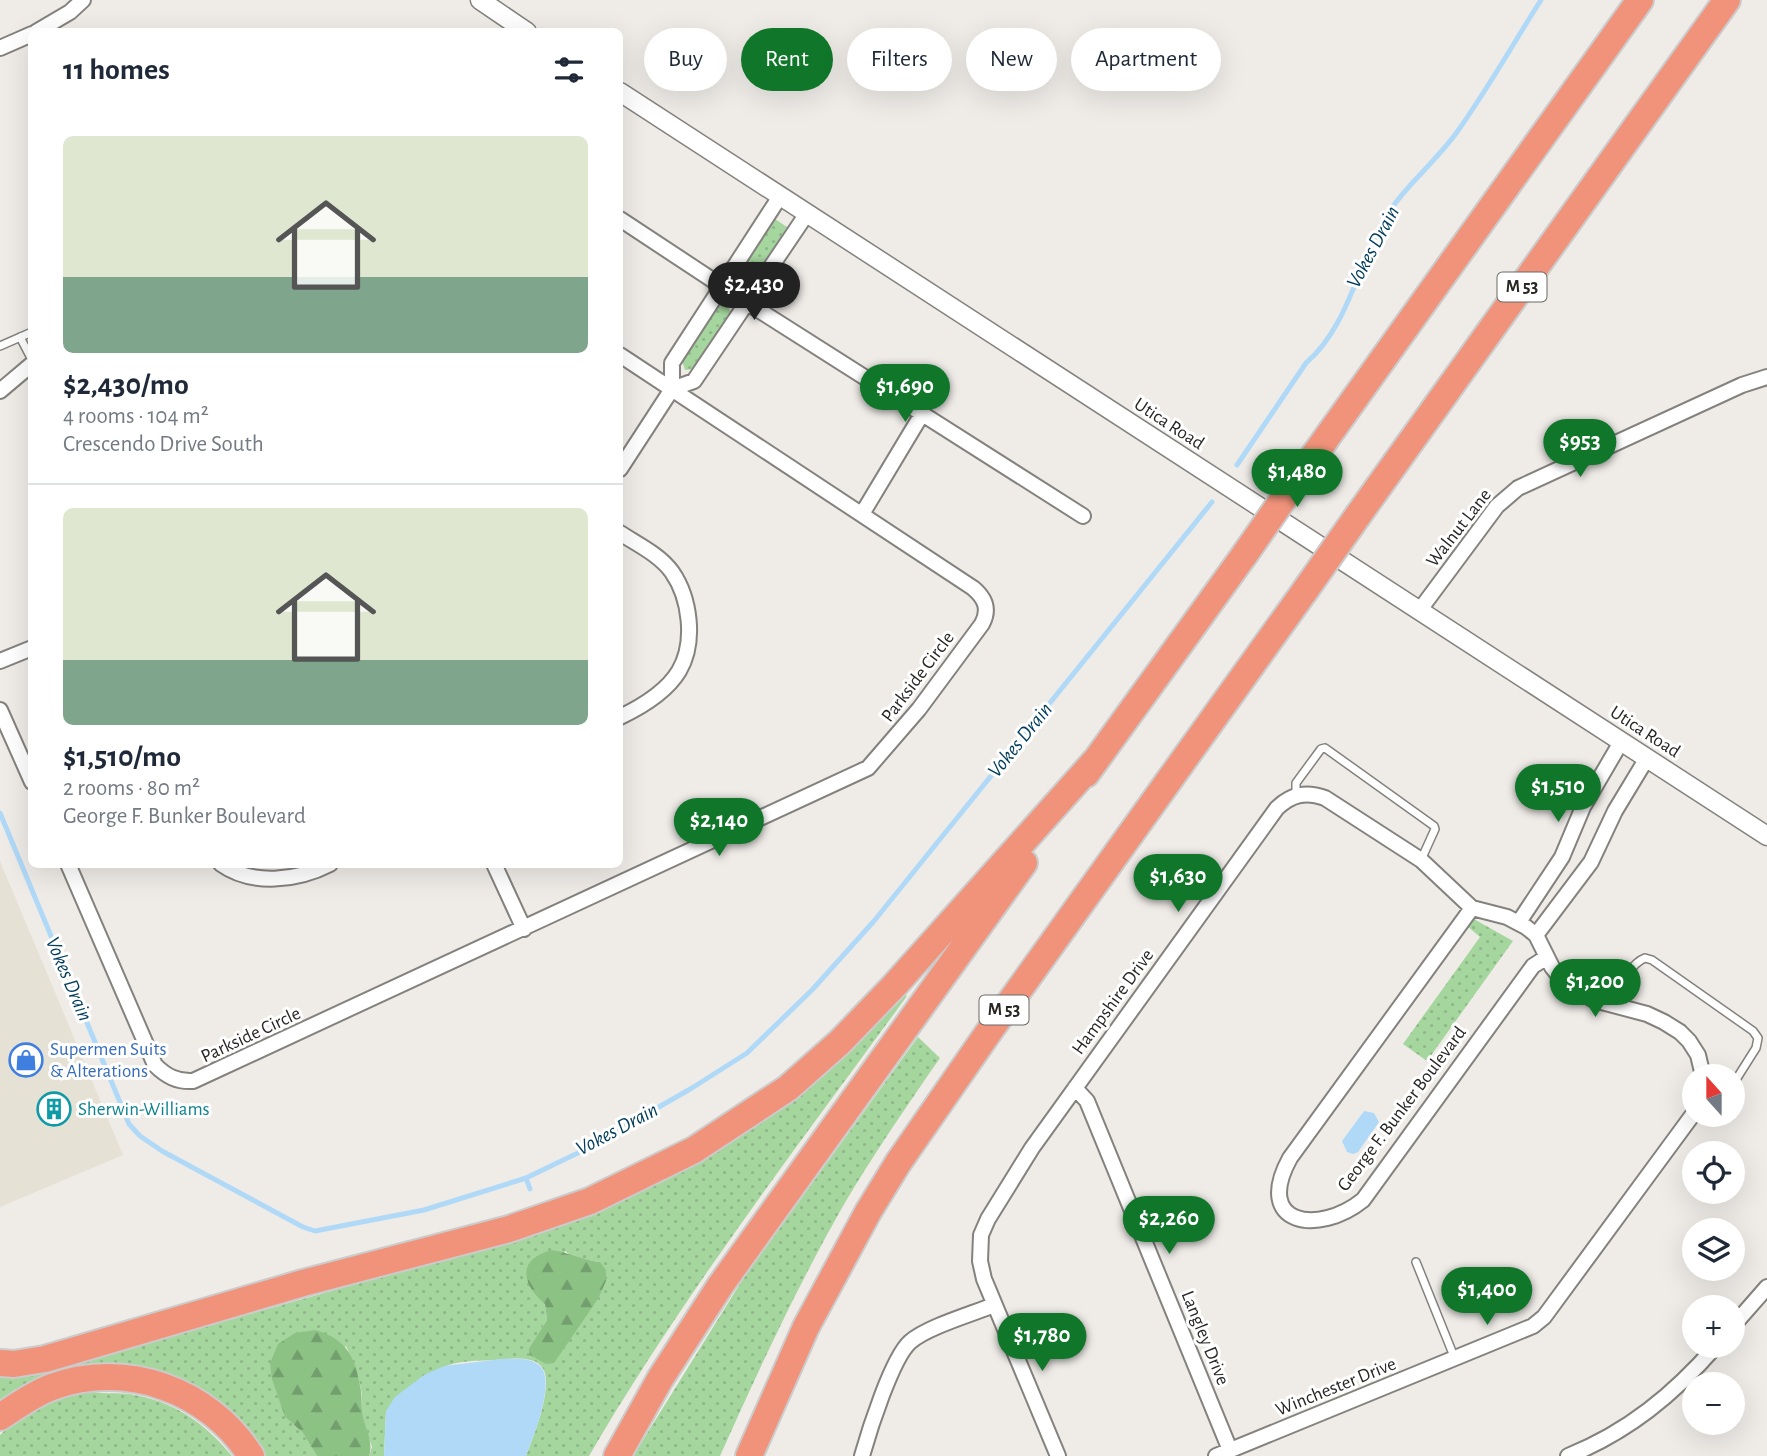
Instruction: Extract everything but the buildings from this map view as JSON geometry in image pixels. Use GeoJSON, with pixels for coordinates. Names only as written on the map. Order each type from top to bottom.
{"type":"FeatureCollection","features":[{"type":"Feature","properties":{"kind":"highway"},"geometry":{"type":"LineString","coordinates":[[617,1456],[660,1379],[720,1286],[1640,0]]}},
{"type":"Feature","properties":{"kind":"highway","name":"M 53"},"geometry":{"type":"LineString","coordinates":[[749,1456],[806,1327],[868,1212],[898,1163],[1048,948],[1727,0]]}},
{"type":"Feature","properties":{"kind":"highway"},"geometry":{"type":"LineString","coordinates":[[0,1363],[14,1364],[45,1359],[303,1283],[509,1229],[590,1201],[694,1150],[788,1088],[840,1042],[894,986],[1095,761]]}},
{"type":"Feature","properties":{"kind":"highway"},"geometry":{"type":"LineString","coordinates":[[0,1417],[35,1394],[62,1383],[94,1377],[125,1377],[156,1383],[194,1400],[227,1426],[251,1456]]}},
{"type":"Feature","properties":{"kind":"street"},"geometry":{"type":"LineString","coordinates":[[43,28],[70,12],[83,0]]}},
{"type":"Feature","properties":{"kind":"street"},"geometry":{"type":"LineString","coordinates":[[480,0],[521,28]]}},
{"type":"Feature","properties":{"kind":"street"},"geometry":{"type":"LineString","coordinates":[[0,48],[28,36]]}},
{"type":"Feature","properties":{"kind":"street","name":"Utica Road"},"geometry":{"type":"LineString","coordinates":[[623,94],[779,198],[1767,836]]}},
{"type":"Feature","properties":{"kind":"street"},"geometry":{"type":"LineString","coordinates":[[623,464],[672,389],[672,363],[779,198]]}},
{"type":"Feature","properties":{"kind":"street"},"geometry":{"type":"LineString","coordinates":[[672,389],[694,381],[806,215]]}},
{"type":"Feature","properties":{"kind":"street"},"geometry":{"type":"LineString","coordinates":[[623,221],[723,287]]}},
{"type":"Feature","properties":{"kind":"street"},"geometry":{"type":"LineString","coordinates":[[746,302],[1083,516]]}},
{"type":"Feature","properties":{"kind":"street","name":"Parkside Circle"},"geometry":{"type":"LineString","coordinates":[[70,868],[155,1065],[168,1076],[183,1082],[202,1078],[524,929],[859,773],[879,758],[982,624],[987,609],[985,601],[973,587],[623,357]]}},
{"type":"Feature","properties":{"kind":"street"},"geometry":{"type":"LineString","coordinates":[[0,391],[28,366]]}},
{"type":"Feature","properties":{"kind":"street","name":"Walnut Lane"},"geometry":{"type":"LineString","coordinates":[[1419,611],[1497,506],[1518,488],[1742,385],[1767,377]]}},
{"type":"Feature","properties":{"kind":"street"},"geometry":{"type":"LineString","coordinates":[[862,514],[922,414]]}},
{"type":"Feature","properties":{"kind":"street"},"geometry":{"type":"LineString","coordinates":[[623,535],[661,560],[671,571],[681,588],[688,615],[687,648],[679,671],[662,690],[623,716]]}},
{"type":"Feature","properties":{"kind":"street"},"geometry":{"type":"LineString","coordinates":[[0,661],[28,650]]}},
{"type":"Feature","properties":{"kind":"street"},"geometry":{"type":"LineString","coordinates":[[0,710],[28,773]]}},
{"type":"Feature","properties":{"kind":"street"},"geometry":{"type":"LineString","coordinates":[[1527,928],[1583,807],[1621,741]]}},
{"type":"Feature","properties":{"kind":"street"},"geometry":{"type":"LineString","coordinates":[[1527,928],[1591,862],[1615,811],[1647,758]]}},
{"type":"Feature","properties":{"kind":"street"},"geometry":{"type":"LineString","coordinates":[[1296,795],[1307,794],[1325,798],[1421,860],[1472,908],[1527,928],[1559,976],[1580,992],[1664,1022],[1689,1041],[1700,1064]]}},
{"type":"Feature","properties":{"kind":"street","name":"Hampshire Drive"},"geometry":{"type":"LineString","coordinates":[[994,1304],[979,1261],[981,1235],[988,1219],[1032,1148],[1277,808],[1296,795]]}},
{"type":"Feature","properties":{"kind":"street"},"geometry":{"type":"LineString","coordinates":[[228,868],[240,874],[278,879],[299,876],[320,868]]}},
{"type":"Feature","properties":{"kind":"street"},"geometry":{"type":"LineString","coordinates":[[496,868],[524,929]]}},
{"type":"Feature","properties":{"kind":"street","name":"George F. Bunker Boulevard"},"geometry":{"type":"LineString","coordinates":[[1472,908],[1290,1157],[1283,1171],[1278,1193],[1289,1214],[1309,1221],[1327,1220],[1363,1200],[1533,966],[1547,957]]}},
{"type":"Feature","properties":{"kind":"street","name":"Langley Drive"},"geometry":{"type":"LineString","coordinates":[[1075,1088],[1087,1101],[1223,1453]]}},
{"type":"Feature","properties":{"kind":"street","name":"Winchester Drive"},"geometry":{"type":"LineString","coordinates":[[1223,1453],[1518,1333],[1544,1317],[1684,1127]]}},
{"type":"Feature","properties":{"kind":"street"},"geometry":{"type":"LineString","coordinates":[[1745,1312],[1767,1287]]}},
{"type":"Feature","properties":{"kind":"street"},"geometry":{"type":"LineString","coordinates":[[862,1456],[889,1380],[909,1342],[994,1304],[1058,1456]]}},
{"type":"Feature","properties":{"kind":"street"},"geometry":{"type":"LineString","coordinates":[[1568,1456],[1618,1433],[1640,1418],[1667,1396],[1704,1358]]}},
{"type":"Feature","properties":{"kind":"lane"},"geometry":{"type":"LineString","coordinates":[[723,287],[746,302]]}},
{"type":"Feature","properties":{"kind":"lane"},"geometry":{"type":"LineString","coordinates":[[0,346],[28,334]]}},
{"type":"Feature","properties":{"kind":"lane"},"geometry":{"type":"LineString","coordinates":[[20,337],[28,354]]}},
{"type":"Feature","properties":{"kind":"lane"},"geometry":{"type":"LineString","coordinates":[[1296,795],[1296,783],[1321,749],[1325,748],[1434,826],[1421,860]]}},
{"type":"Feature","properties":{"kind":"lane"},"geometry":{"type":"LineString","coordinates":[[1614,1006],[1622,985],[1637,962],[1645,958],[1652,960],[1753,1031],[1758,1038],[1756,1048],[1745,1065]]}},
{"type":"Feature","properties":{"kind":"lane"},"geometry":{"type":"LineString","coordinates":[[1416,1262],[1455,1359]]}},
{"type":"Feature","properties":{"kind":"shaded area"},"geometry":{"type":"Polygon","coordinates":[[[0,861],[123,1155],[0,1207],[0,861]]]}},
{"type":"Feature","properties":{"kind":"green space"},"geometry":{"type":"Polygon","coordinates":[[[775,219],[787,227],[754,278],[745,278],[742,270],[775,219]]]}},
{"type":"Feature","properties":{"kind":"green space"},"geometry":{"type":"Polygon","coordinates":[[[723,303],[731,312],[694,369],[685,370],[682,361],[719,305],[723,303]]]}},
{"type":"Feature","properties":{"kind":"green space"},"geometry":{"type":"Polygon","coordinates":[[[1472,918],[1513,941],[1427,1061],[1403,1044],[1480,937],[1467,926],[1472,918]]]}},
{"type":"Feature","properties":{"kind":"green space"},"geometry":{"type":"Polygon","coordinates":[[[903,994],[907,996],[702,1280],[625,1396],[589,1456],[526,1456],[542,1411],[546,1386],[542,1367],[533,1361],[520,1359],[468,1361],[442,1368],[427,1378],[386,1411],[384,1456],[369,1456],[372,1447],[361,1412],[362,1394],[357,1372],[346,1346],[285,1417],[302,1432],[317,1456],[265,1456],[263,1451],[162,1374],[0,1406],[0,1376],[27,1376],[44,1372],[502,1243],[613,1203],[903,994]],[[565,1251],[545,1304],[547,1320],[529,1348],[586,1315],[598,1299],[600,1262],[574,1258],[565,1251]]]}},
{"type":"Feature","properties":{"kind":"green space"},"geometry":{"type":"Polygon","coordinates":[[[918,1037],[940,1058],[843,1206],[778,1330],[720,1456],[633,1456],[743,1279],[918,1037]]]}},
{"type":"Feature","properties":{"kind":"green space"},"geometry":{"type":"Polygon","coordinates":[[[551,1250],[600,1262],[606,1270],[606,1281],[598,1299],[554,1363],[546,1364],[530,1355],[529,1348],[547,1320],[545,1304],[531,1288],[526,1273],[532,1260],[551,1250]]]}},
{"type":"Feature","properties":{"kind":"green space"},"geometry":{"type":"Polygon","coordinates":[[[315,1330],[343,1345],[353,1360],[361,1391],[362,1413],[370,1440],[369,1456],[317,1456],[302,1432],[285,1417],[272,1379],[270,1363],[278,1344],[295,1333],[315,1330]]]}},
{"type":"Feature","properties":{"kind":"green space"},"geometry":{"type":"Polygon","coordinates":[[[91,1391],[145,1397],[174,1408],[199,1423],[232,1456],[0,1456],[0,1435],[20,1418],[54,1401],[91,1391]]]}},
{"type":"Feature","properties":{"kind":"water"},"geometry":{"type":"Polygon","coordinates":[[[1364,1111],[1374,1113],[1379,1122],[1358,1152],[1347,1152],[1342,1141],[1364,1111]]]}},
{"type":"Feature","properties":{"kind":"water"},"geometry":{"type":"Polygon","coordinates":[[[501,1359],[531,1361],[539,1365],[544,1372],[546,1383],[542,1409],[526,1456],[384,1456],[386,1411],[395,1397],[424,1375],[444,1366],[501,1359]]]}},
{"type":"Feature","properties":{"kind":"waterway","name":"Vokes Drain"},"geometry":{"type":"LineString","coordinates":[[1237,465],[1306,363],[1332,333],[1373,241],[1390,210],[1457,132],[1541,0]]}},
{"type":"Feature","properties":{"kind":"waterway","name":"Vokes Drain"},"geometry":{"type":"LineString","coordinates":[[0,813],[129,1124],[140,1136],[162,1151],[315,1231],[424,1210],[526,1178],[582,1151],[747,1053],[812,990],[874,921],[1212,502]]}},
{"type":"Feature","properties":{"kind":"waterway"},"geometry":{"type":"LineString","coordinates":[[526,1178],[530,1189]]}},
{"type":"Feature","properties":{"kind":"place","name":"Supermen Suits & Alterations"},"geometry":{"type":"Point","coordinates":[26,1060]}},
{"type":"Feature","properties":{"kind":"place","name":"Sherwin-Williams"},"geometry":{"type":"Point","coordinates":[54,1109]}}]}
